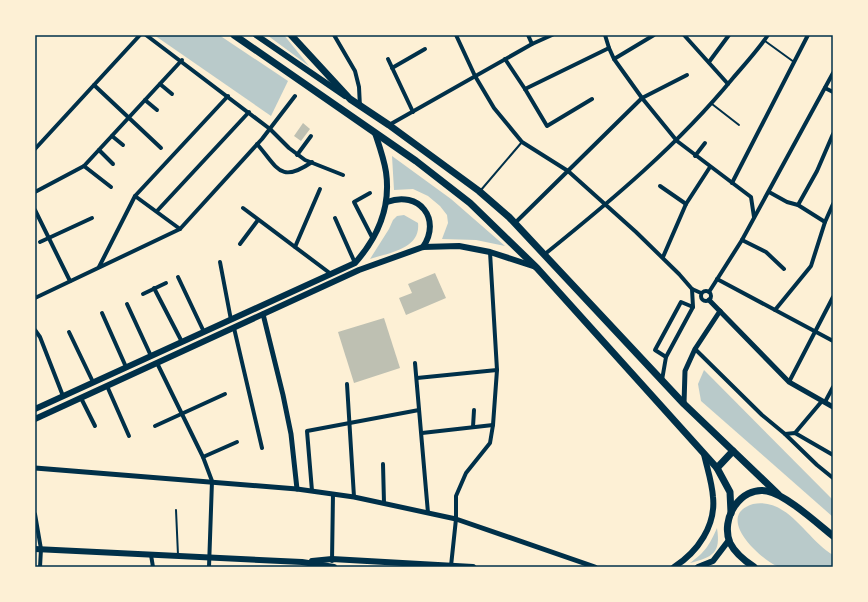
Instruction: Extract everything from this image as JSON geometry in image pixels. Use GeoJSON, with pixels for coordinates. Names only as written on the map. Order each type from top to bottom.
{"type":"FeatureCollection","features":[{"type":"Feature","properties":{"kind":"highway"},"geometry":{"type":"LineString","coordinates":[[234,35],[416,161],[470,204],[537,268],[717,468],[730,492],[731,513]]}},
{"type":"Feature","properties":{"kind":"highway"},"geometry":{"type":"LineString","coordinates":[[291,35],[350,100],[389,125],[479,191],[515,223],[684,404],[778,494],[833,536]]}},
{"type":"Feature","properties":{"kind":"highway"},"geometry":{"type":"LineString","coordinates":[[717,468],[733,451]]}},
{"type":"Feature","properties":{"kind":"highway"},"geometry":{"type":"LineString","coordinates":[[754,567],[738,554],[729,540],[728,523],[731,513],[737,501],[747,494],[762,490],[778,494]]}},
{"type":"Feature","properties":{"kind":"main road"},"geometry":{"type":"LineString","coordinates":[[256,35],[350,100]]}},
{"type":"Feature","properties":{"kind":"main road"},"geometry":{"type":"LineString","coordinates":[[36,407],[355,263],[368,248],[380,226],[387,202],[386,172],[375,133]]}},
{"type":"Feature","properties":{"kind":"main road"},"geometry":{"type":"LineString","coordinates":[[387,202],[396,198],[405,198],[421,206],[427,213],[431,231],[428,240],[423,247]]}},
{"type":"Feature","properties":{"kind":"main road"},"geometry":{"type":"LineString","coordinates":[[35,419],[359,270],[423,247],[459,246],[490,252],[537,268]]}},
{"type":"Feature","properties":{"kind":"main road"},"geometry":{"type":"LineString","coordinates":[[674,567],[689,556],[704,537],[712,517],[714,496],[704,454]]}},
{"type":"Feature","properties":{"kind":"main road"},"geometry":{"type":"LineString","coordinates":[[698,567],[713,561],[729,540]]}},
{"type":"Feature","properties":{"kind":"main road"},"geometry":{"type":"LineString","coordinates":[[38,549],[302,562],[332,567]]}},
{"type":"Feature","properties":{"kind":"main road"},"geometry":{"type":"LineString","coordinates":[[302,562],[332,559],[473,567]]}},
{"type":"Feature","properties":{"kind":"street"},"geometry":{"type":"LineString","coordinates":[[35,149],[140,35]]}},
{"type":"Feature","properties":{"kind":"street"},"geometry":{"type":"LineString","coordinates":[[146,35],[182,60],[206,81],[249,112],[304,160],[343,175]]}},
{"type":"Feature","properties":{"kind":"street"},"geometry":{"type":"LineString","coordinates":[[335,35],[355,70],[359,87],[360,107]]}},
{"type":"Feature","properties":{"kind":"street"},"geometry":{"type":"LineString","coordinates":[[456,35],[475,76],[494,108],[522,142],[568,171],[662,257],[692,289],[701,293],[706,291],[709,292]]}},
{"type":"Feature","properties":{"kind":"street"},"geometry":{"type":"LineString","coordinates":[[528,35],[532,44]]}},
{"type":"Feature","properties":{"kind":"street"},"geometry":{"type":"LineString","coordinates":[[389,125],[532,44],[552,35]]}},
{"type":"Feature","properties":{"kind":"street"},"geometry":{"type":"LineString","coordinates":[[605,35],[608,48],[614,59],[642,98],[677,141],[751,197],[754,217]]}},
{"type":"Feature","properties":{"kind":"street"},"geometry":{"type":"LineString","coordinates":[[614,59],[654,35]]}},
{"type":"Feature","properties":{"kind":"street"},"geometry":{"type":"LineString","coordinates":[[684,35],[728,84]]}},
{"type":"Feature","properties":{"kind":"street"},"geometry":{"type":"LineString","coordinates":[[709,62],[728,35]]}},
{"type":"Feature","properties":{"kind":"street"},"geometry":{"type":"LineString","coordinates":[[545,254],[605,206],[677,141],[711,104],[768,35]]}},
{"type":"Feature","properties":{"kind":"street"},"geometry":{"type":"LineString","coordinates":[[732,183],[808,35]]}},
{"type":"Feature","properties":{"kind":"street"},"geometry":{"type":"LineString","coordinates":[[525,89],[608,48]]}},
{"type":"Feature","properties":{"kind":"street"},"geometry":{"type":"LineString","coordinates":[[392,68],[424,49]]}},
{"type":"Feature","properties":{"kind":"street"},"geometry":{"type":"LineString","coordinates":[[388,59],[413,112]]}},
{"type":"Feature","properties":{"kind":"street"},"geometry":{"type":"LineString","coordinates":[[505,59],[547,126],[592,98]]}},
{"type":"Feature","properties":{"kind":"street"},"geometry":{"type":"LineString","coordinates":[[35,192],[84,166],[182,60]]}},
{"type":"Feature","properties":{"kind":"street"},"geometry":{"type":"LineString","coordinates":[[709,300],[711,294],[709,292],[742,240],[833,73]]}},
{"type":"Feature","properties":{"kind":"street"},"geometry":{"type":"LineString","coordinates":[[515,223],[642,98],[687,75]]}},
{"type":"Feature","properties":{"kind":"street"},"geometry":{"type":"LineString","coordinates":[[160,84],[172,94]]}},
{"type":"Feature","properties":{"kind":"street"},"geometry":{"type":"LineString","coordinates":[[94,85],[130,117],[161,148]]}},
{"type":"Feature","properties":{"kind":"street"},"geometry":{"type":"LineString","coordinates":[[825,88],[833,92]]}},
{"type":"Feature","properties":{"kind":"street"},"geometry":{"type":"LineString","coordinates":[[99,267],[135,196],[228,96]]}},
{"type":"Feature","properties":{"kind":"street"},"geometry":{"type":"LineString","coordinates":[[35,298],[180,229],[270,129],[295,96]]}},
{"type":"Feature","properties":{"kind":"street"},"geometry":{"type":"LineString","coordinates":[[145,100],[157,110]]}},
{"type":"Feature","properties":{"kind":"street"},"geometry":{"type":"LineString","coordinates":[[158,211],[249,112]]}},
{"type":"Feature","properties":{"kind":"street"},"geometry":{"type":"LineString","coordinates":[[798,205],[817,171],[833,134]]}},
{"type":"Feature","properties":{"kind":"street"},"geometry":{"type":"LineString","coordinates":[[112,136],[124,145]]}},
{"type":"Feature","properties":{"kind":"street"},"geometry":{"type":"LineString","coordinates":[[297,155],[312,136]]}},
{"type":"Feature","properties":{"kind":"street"},"geometry":{"type":"LineString","coordinates":[[695,156],[705,143]]}},
{"type":"Feature","properties":{"kind":"street"},"geometry":{"type":"LineString","coordinates":[[257,144],[282,172],[289,174],[312,162]]}},
{"type":"Feature","properties":{"kind":"street"},"geometry":{"type":"LineString","coordinates":[[99,150],[113,164]]}},
{"type":"Feature","properties":{"kind":"street"},"geometry":{"type":"LineString","coordinates":[[84,166],[111,187]]}},
{"type":"Feature","properties":{"kind":"street"},"geometry":{"type":"LineString","coordinates":[[662,257],[686,204],[710,167]]}},
{"type":"Feature","properties":{"kind":"street"},"geometry":{"type":"LineString","coordinates":[[660,186],[686,204]]}},
{"type":"Feature","properties":{"kind":"street"},"geometry":{"type":"LineString","coordinates":[[295,247],[320,189]]}},
{"type":"Feature","properties":{"kind":"street"},"geometry":{"type":"LineString","coordinates":[[769,192],[787,202],[798,205],[825,222]]}},
{"type":"Feature","properties":{"kind":"street"},"geometry":{"type":"LineString","coordinates":[[370,194],[354,202],[373,239]]}},
{"type":"Feature","properties":{"kind":"street"},"geometry":{"type":"LineString","coordinates":[[135,196],[158,211],[180,229]]}},
{"type":"Feature","properties":{"kind":"street"},"geometry":{"type":"LineString","coordinates":[[775,310],[811,266],[825,222],[833,204]]}},
{"type":"Feature","properties":{"kind":"street"},"geometry":{"type":"LineString","coordinates":[[242,208],[331,274]]}},
{"type":"Feature","properties":{"kind":"street"},"geometry":{"type":"LineString","coordinates":[[35,210],[70,281]]}},
{"type":"Feature","properties":{"kind":"street"},"geometry":{"type":"LineString","coordinates":[[40,242],[92,218]]}},
{"type":"Feature","properties":{"kind":"street"},"geometry":{"type":"LineString","coordinates":[[335,218],[355,263]]}},
{"type":"Feature","properties":{"kind":"street"},"geometry":{"type":"LineString","coordinates":[[240,244],[258,220]]}},
{"type":"Feature","properties":{"kind":"street"},"geometry":{"type":"LineString","coordinates":[[742,240],[766,252],[784,270]]}},
{"type":"Feature","properties":{"kind":"street"},"geometry":{"type":"LineString","coordinates":[[450,566],[456,519],[456,496],[466,473],[490,443],[493,425],[497,370],[490,252]]}},
{"type":"Feature","properties":{"kind":"street"},"geometry":{"type":"LineString","coordinates":[[220,262],[231,320]]}},
{"type":"Feature","properties":{"kind":"street"},"geometry":{"type":"LineString","coordinates":[[178,276],[204,332]]}},
{"type":"Feature","properties":{"kind":"street"},"geometry":{"type":"LineString","coordinates":[[717,279],[833,341]]}},
{"type":"Feature","properties":{"kind":"street"},"geometry":{"type":"LineString","coordinates":[[143,294],[166,283]]}},
{"type":"Feature","properties":{"kind":"street"},"geometry":{"type":"LineString","coordinates":[[154,288],[182,342]]}},
{"type":"Feature","properties":{"kind":"street"},"geometry":{"type":"LineString","coordinates":[[662,380],[666,357],[693,308],[692,289]]}},
{"type":"Feature","properties":{"kind":"street"},"geometry":{"type":"LineString","coordinates":[[701,293],[702,299],[709,300],[790,382],[833,407]]}},
{"type":"Feature","properties":{"kind":"street"},"geometry":{"type":"LineString","coordinates":[[790,382],[833,297]]}},
{"type":"Feature","properties":{"kind":"street"},"geometry":{"type":"LineString","coordinates":[[666,357],[656,350],[681,302],[693,308]]}},
{"type":"Feature","properties":{"kind":"street"},"geometry":{"type":"LineString","coordinates":[[127,304],[150,356]]}},
{"type":"Feature","properties":{"kind":"street"},"geometry":{"type":"LineString","coordinates":[[684,404],[685,371],[695,349],[720,311]]}},
{"type":"Feature","properties":{"kind":"street"},"geometry":{"type":"LineString","coordinates":[[102,313],[126,367]]}},
{"type":"Feature","properties":{"kind":"street"},"geometry":{"type":"LineString","coordinates":[[263,314],[283,395],[297,489]]}},
{"type":"Feature","properties":{"kind":"street"},"geometry":{"type":"LineString","coordinates":[[234,328],[262,448]]}},
{"type":"Feature","properties":{"kind":"street"},"geometry":{"type":"LineString","coordinates":[[35,330],[40,337],[63,396]]}},
{"type":"Feature","properties":{"kind":"street"},"geometry":{"type":"LineString","coordinates":[[69,332],[93,382]]}},
{"type":"Feature","properties":{"kind":"street"},"geometry":{"type":"LineString","coordinates":[[695,349],[762,415],[785,434],[816,465],[833,478]]}},
{"type":"Feature","properties":{"kind":"street"},"geometry":{"type":"LineString","coordinates":[[157,363],[203,457],[212,481],[209,567]]}},
{"type":"Feature","properties":{"kind":"street"},"geometry":{"type":"LineString","coordinates":[[415,363],[428,513]]}},
{"type":"Feature","properties":{"kind":"street"},"geometry":{"type":"LineString","coordinates":[[416,378],[497,370]]}},
{"type":"Feature","properties":{"kind":"street"},"geometry":{"type":"LineString","coordinates":[[347,384],[354,496]]}},
{"type":"Feature","properties":{"kind":"street"},"geometry":{"type":"LineString","coordinates":[[106,386],[129,436]]}},
{"type":"Feature","properties":{"kind":"street"},"geometry":{"type":"LineString","coordinates":[[795,433],[824,402],[833,387]]}},
{"type":"Feature","properties":{"kind":"street"},"geometry":{"type":"LineString","coordinates":[[155,426],[226,394]]}},
{"type":"Feature","properties":{"kind":"street"},"geometry":{"type":"LineString","coordinates":[[81,398],[95,426]]}},
{"type":"Feature","properties":{"kind":"street"},"geometry":{"type":"LineString","coordinates":[[312,491],[307,431],[420,410]]}},
{"type":"Feature","properties":{"kind":"street"},"geometry":{"type":"LineString","coordinates":[[473,427],[474,410]]}},
{"type":"Feature","properties":{"kind":"street"},"geometry":{"type":"LineString","coordinates":[[422,433],[493,425]]}},
{"type":"Feature","properties":{"kind":"street"},"geometry":{"type":"LineString","coordinates":[[785,434],[795,433],[833,455]]}},
{"type":"Feature","properties":{"kind":"street"},"geometry":{"type":"LineString","coordinates":[[203,457],[237,442]]}},
{"type":"Feature","properties":{"kind":"street"},"geometry":{"type":"LineString","coordinates":[[383,464],[384,503]]}},
{"type":"Feature","properties":{"kind":"street"},"geometry":{"type":"LineString","coordinates":[[35,468],[212,481],[354,496],[456,519],[595,567]]}},
{"type":"Feature","properties":{"kind":"street"},"geometry":{"type":"LineString","coordinates":[[332,567],[333,494]]}},
{"type":"Feature","properties":{"kind":"street"},"geometry":{"type":"LineString","coordinates":[[35,514],[40,567]]}},
{"type":"Feature","properties":{"kind":"street"},"geometry":{"type":"LineString","coordinates":[[151,555],[153,567]]}},
{"type":"Feature","properties":{"kind":"lane"},"geometry":{"type":"LineString","coordinates":[[764,41],[795,62]]}},
{"type":"Feature","properties":{"kind":"lane"},"geometry":{"type":"LineString","coordinates":[[711,104],[739,126]]}},
{"type":"Feature","properties":{"kind":"lane"},"geometry":{"type":"LineString","coordinates":[[479,191],[522,142]]}},
{"type":"Feature","properties":{"kind":"lane"},"geometry":{"type":"LineString","coordinates":[[176,510],[178,556]]}},
{"type":"Feature","properties":{"kind":"shaded area"},"geometry":{"type":"Polygon","coordinates":[[[154,35],[219,35],[288,81],[271,116],[154,35]]]}},
{"type":"Feature","properties":{"kind":"shaded area"},"geometry":{"type":"Polygon","coordinates":[[[267,35],[284,35],[309,66],[267,35]]]}},
{"type":"Feature","properties":{"kind":"shaded area"},"geometry":{"type":"Polygon","coordinates":[[[392,156],[451,199],[505,246],[476,240],[442,239],[448,223],[447,215],[440,206],[428,196],[413,189],[394,190],[392,156]]]}},
{"type":"Feature","properties":{"kind":"shaded area"},"geometry":{"type":"Polygon","coordinates":[[[404,215],[418,223],[418,232],[414,239],[409,244],[394,252],[370,259],[393,220],[397,216],[404,215]]]}},
{"type":"Feature","properties":{"kind":"shaded area"},"geometry":{"type":"Polygon","coordinates":[[[704,370],[833,500],[833,517],[701,401],[698,384],[704,370]]]}},
{"type":"Feature","properties":{"kind":"shaded area"},"geometry":{"type":"Polygon","coordinates":[[[753,504],[765,504],[777,507],[787,513],[814,540],[833,555],[833,567],[781,567],[769,562],[760,555],[751,546],[739,527],[738,518],[742,510],[753,504]]]}},
{"type":"Feature","properties":{"kind":"shaded area"},"geometry":{"type":"Polygon","coordinates":[[[717,528],[718,543],[714,553],[704,559],[690,563],[706,548],[712,540],[717,528]]]}},
{"type":"Feature","properties":{"kind":"building"},"geometry":{"type":"Polygon","coordinates":[[[303,123],[310,129],[301,141],[294,136],[303,123]]]}},
{"type":"Feature","properties":{"kind":"building"},"geometry":{"type":"Polygon","coordinates":[[[435,273],[446,298],[406,315],[399,298],[412,293],[408,284],[435,273]]]}},
{"type":"Feature","properties":{"kind":"building"},"geometry":{"type":"Polygon","coordinates":[[[384,318],[400,368],[354,383],[338,332],[384,318]]]}}]}
